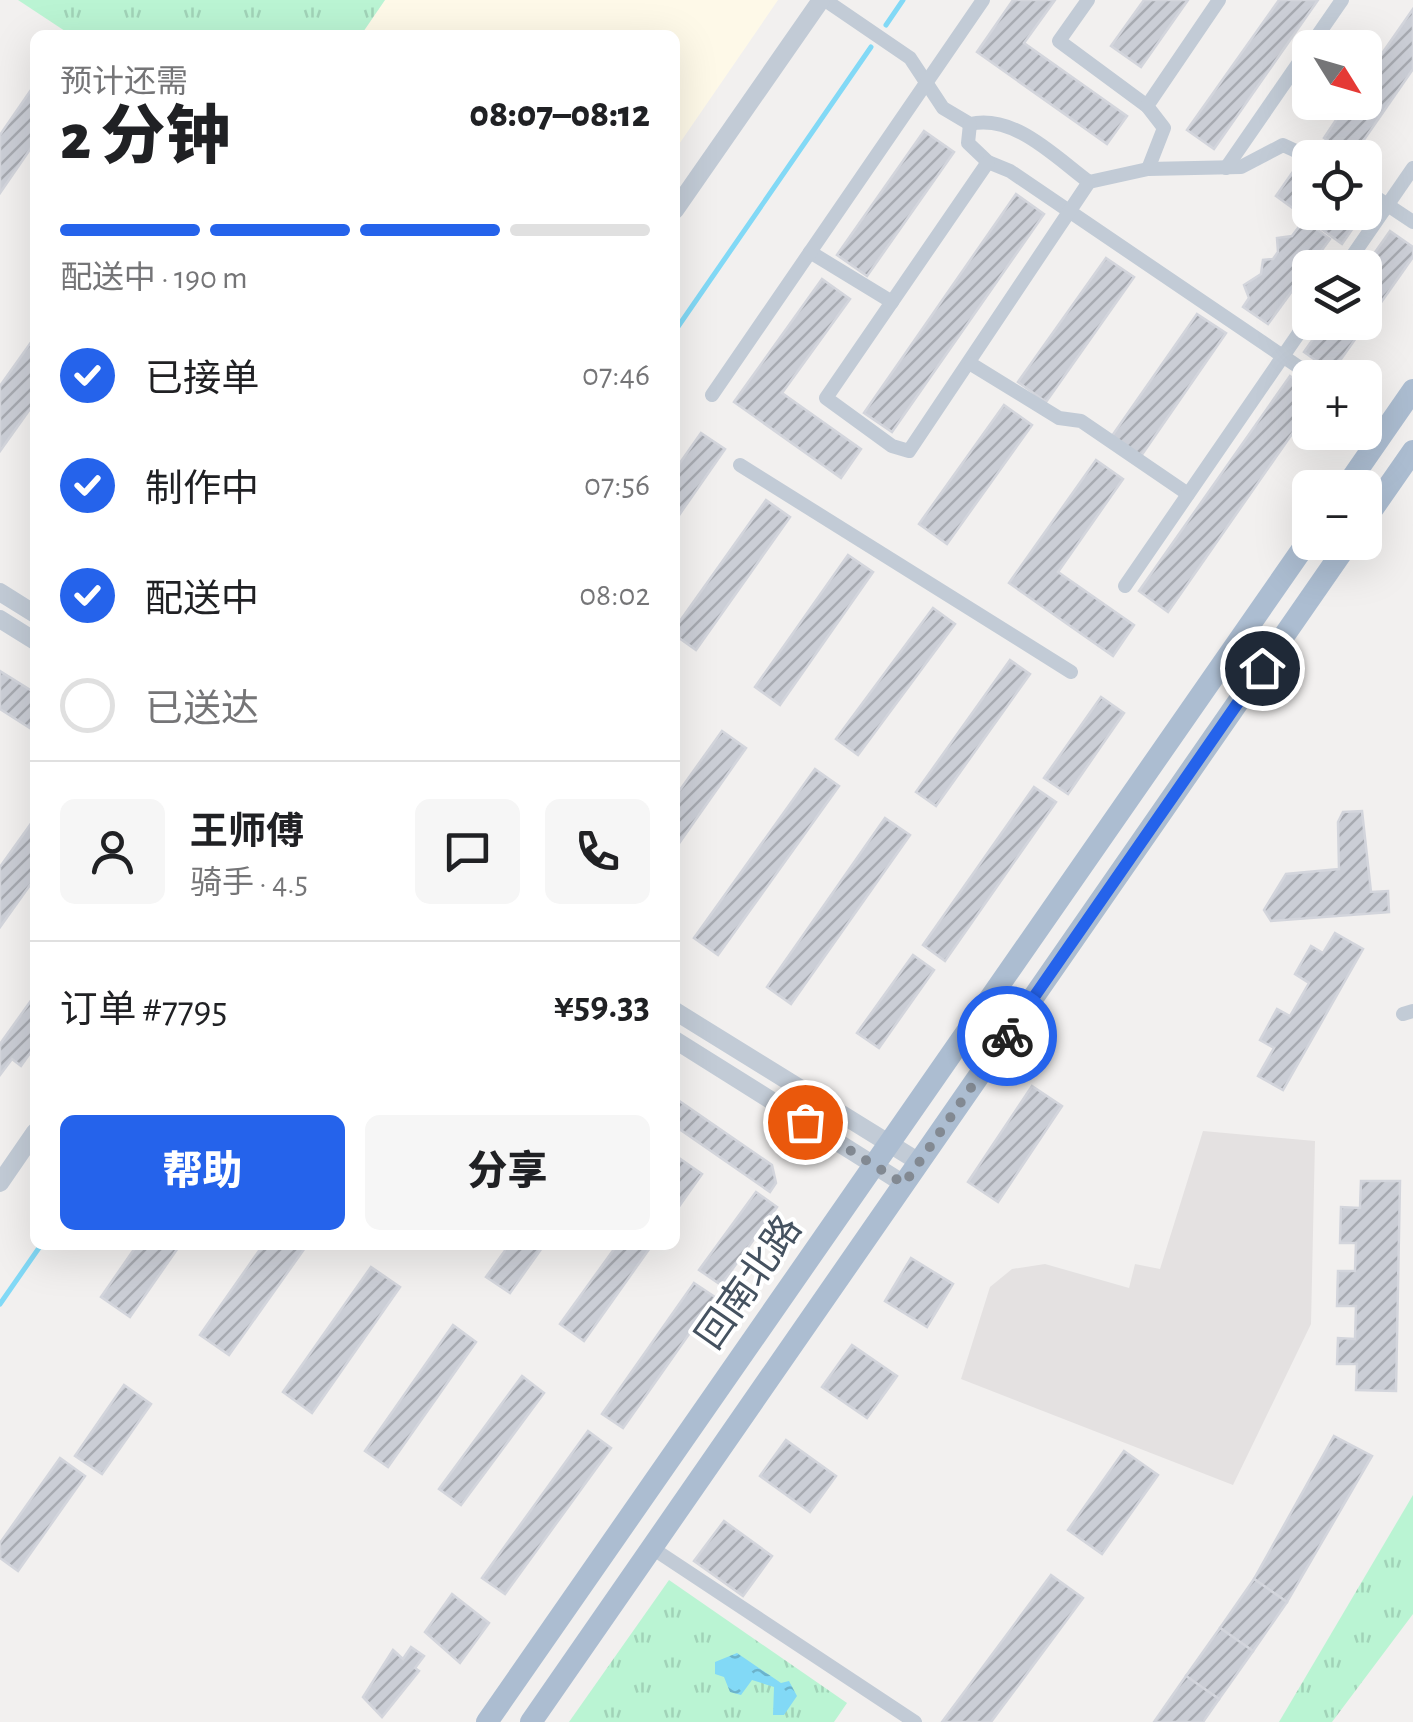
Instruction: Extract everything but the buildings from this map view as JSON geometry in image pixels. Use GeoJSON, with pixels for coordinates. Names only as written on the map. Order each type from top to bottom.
{"type":"FeatureCollection","features":[{"type":"Feature","properties":{"kind":"main road"},"geometry":{"type":"LineString","coordinates":[[1357,470],[1413,390]]}},
{"type":"Feature","properties":{"kind":"main road"},"geometry":{"type":"LineString","coordinates":[[1382,496],[1413,451]]}},
{"type":"Feature","properties":{"kind":"main road","name":"回南北路"},"geometry":{"type":"LineString","coordinates":[[486,1722],[1295,560]]}},
{"type":"Feature","properties":{"kind":"main road","name":"回南北路"},"geometry":{"type":"LineString","coordinates":[[531,1722],[1337,560]]}},
{"type":"Feature","properties":{"kind":"street"},"geometry":{"type":"LineString","coordinates":[[680,203],[823,0],[910,58],[944,108],[970,124],[992,119],[1011,126],[1090,182]]}},
{"type":"Feature","properties":{"kind":"street"},"geometry":{"type":"LineString","coordinates":[[712,395],[983,0]]}},
{"type":"Feature","properties":{"kind":"street"},"geometry":{"type":"LineString","coordinates":[[1088,0],[1059,41],[1147,106],[1164,128],[1148,169]]}},
{"type":"Feature","properties":{"kind":"street"},"geometry":{"type":"LineString","coordinates":[[1147,106],[1219,0]]}},
{"type":"Feature","properties":{"kind":"street"},"geometry":{"type":"LineString","coordinates":[[1226,168],[1342,0]]}},
{"type":"Feature","properties":{"kind":"street"},"geometry":{"type":"LineString","coordinates":[[970,124],[968,143],[988,162],[1010,171],[1068,215],[1292,360]]}},
{"type":"Feature","properties":{"kind":"street"},"geometry":{"type":"LineString","coordinates":[[988,162],[826,398],[892,446],[909,451],[1090,182],[1148,169],[1240,166],[1283,146],[1292,150]]}},
{"type":"Feature","properties":{"kind":"street"},"geometry":{"type":"LineString","coordinates":[[1356,250],[1413,168]]}},
{"type":"Feature","properties":{"kind":"street"},"geometry":{"type":"LineString","coordinates":[[1382,202],[1413,222]]}},
{"type":"Feature","properties":{"kind":"street"},"geometry":{"type":"LineString","coordinates":[[810,252],[892,302]]}},
{"type":"Feature","properties":{"kind":"street"},"geometry":{"type":"LineString","coordinates":[[1125,586],[1294,340]]}},
{"type":"Feature","properties":{"kind":"street"},"geometry":{"type":"LineString","coordinates":[[971,364],[1059,418],[1080,422],[1188,494]]}},
{"type":"Feature","properties":{"kind":"street"},"geometry":{"type":"LineString","coordinates":[[740,464],[1071,672]]}},
{"type":"Feature","properties":{"kind":"street"},"geometry":{"type":"LineString","coordinates":[[0,592],[30,611]]}},
{"type":"Feature","properties":{"kind":"street"},"geometry":{"type":"LineString","coordinates":[[0,619],[30,638]]}},
{"type":"Feature","properties":{"kind":"street"},"geometry":{"type":"LineString","coordinates":[[680,1014],[919,1162]]}},
{"type":"Feature","properties":{"kind":"street"},"geometry":{"type":"LineString","coordinates":[[680,1043],[904,1184]]}},
{"type":"Feature","properties":{"kind":"street"},"geometry":{"type":"LineString","coordinates":[[0,1182],[30,1139]]}},
{"type":"Feature","properties":{"kind":"street"},"geometry":{"type":"LineString","coordinates":[[652,1548],[915,1722]]}},
{"type":"Feature","properties":{"kind":"shaded area"},"geometry":{"type":"Polygon","coordinates":[[[385,0],[778,0],[680,143],[680,30],[364,30],[385,0]]]}},
{"type":"Feature","properties":{"kind":"shaded area"},"geometry":{"type":"Polygon","coordinates":[[[1203,1131],[1315,1141],[1311,1324],[1233,1485],[961,1379],[990,1287],[1012,1269],[1045,1264],[1129,1288],[1135,1264],[1160,1269],[1203,1131]]]}},
{"type":"Feature","properties":{"kind":"green space"},"geometry":{"type":"Polygon","coordinates":[[[18,0],[385,0],[364,30],[63,30],[18,0]]]}},
{"type":"Feature","properties":{"kind":"green space"},"geometry":{"type":"Polygon","coordinates":[[[1413,1495],[1413,1614],[1332,1722],[1279,1722],[1413,1495]]]}},
{"type":"Feature","properties":{"kind":"green space"},"geometry":{"type":"Polygon","coordinates":[[[669,1580],[847,1703],[834,1722],[569,1722],[669,1580]]]}},
{"type":"Feature","properties":{"kind":"water"},"geometry":{"type":"Polygon","coordinates":[[[737,1653],[781,1683],[789,1681],[797,1696],[784,1715],[773,1715],[774,1687],[752,1680],[741,1695],[730,1692],[724,1677],[715,1674],[715,1662],[737,1653]]]}},
{"type":"Feature","properties":{"kind":"waterway"},"geometry":{"type":"LineString","coordinates":[[886,25],[903,0]]}},
{"type":"Feature","properties":{"kind":"waterway"},"geometry":{"type":"LineString","coordinates":[[680,324],[871,47]]}},
{"type":"Feature","properties":{"kind":"waterway"},"geometry":{"type":"LineString","coordinates":[[0,1304],[38,1250]]}},
{"type":"Feature","properties":{"kind":"way so far"},"geometry":{"type":"LineString","coordinates":[[805,1122],[904,1184],[1007,1036]]}},
{"type":"Feature","properties":{"kind":"route"},"geometry":{"type":"LineString","coordinates":[[1007,1036],[1262,668]]}}]}
